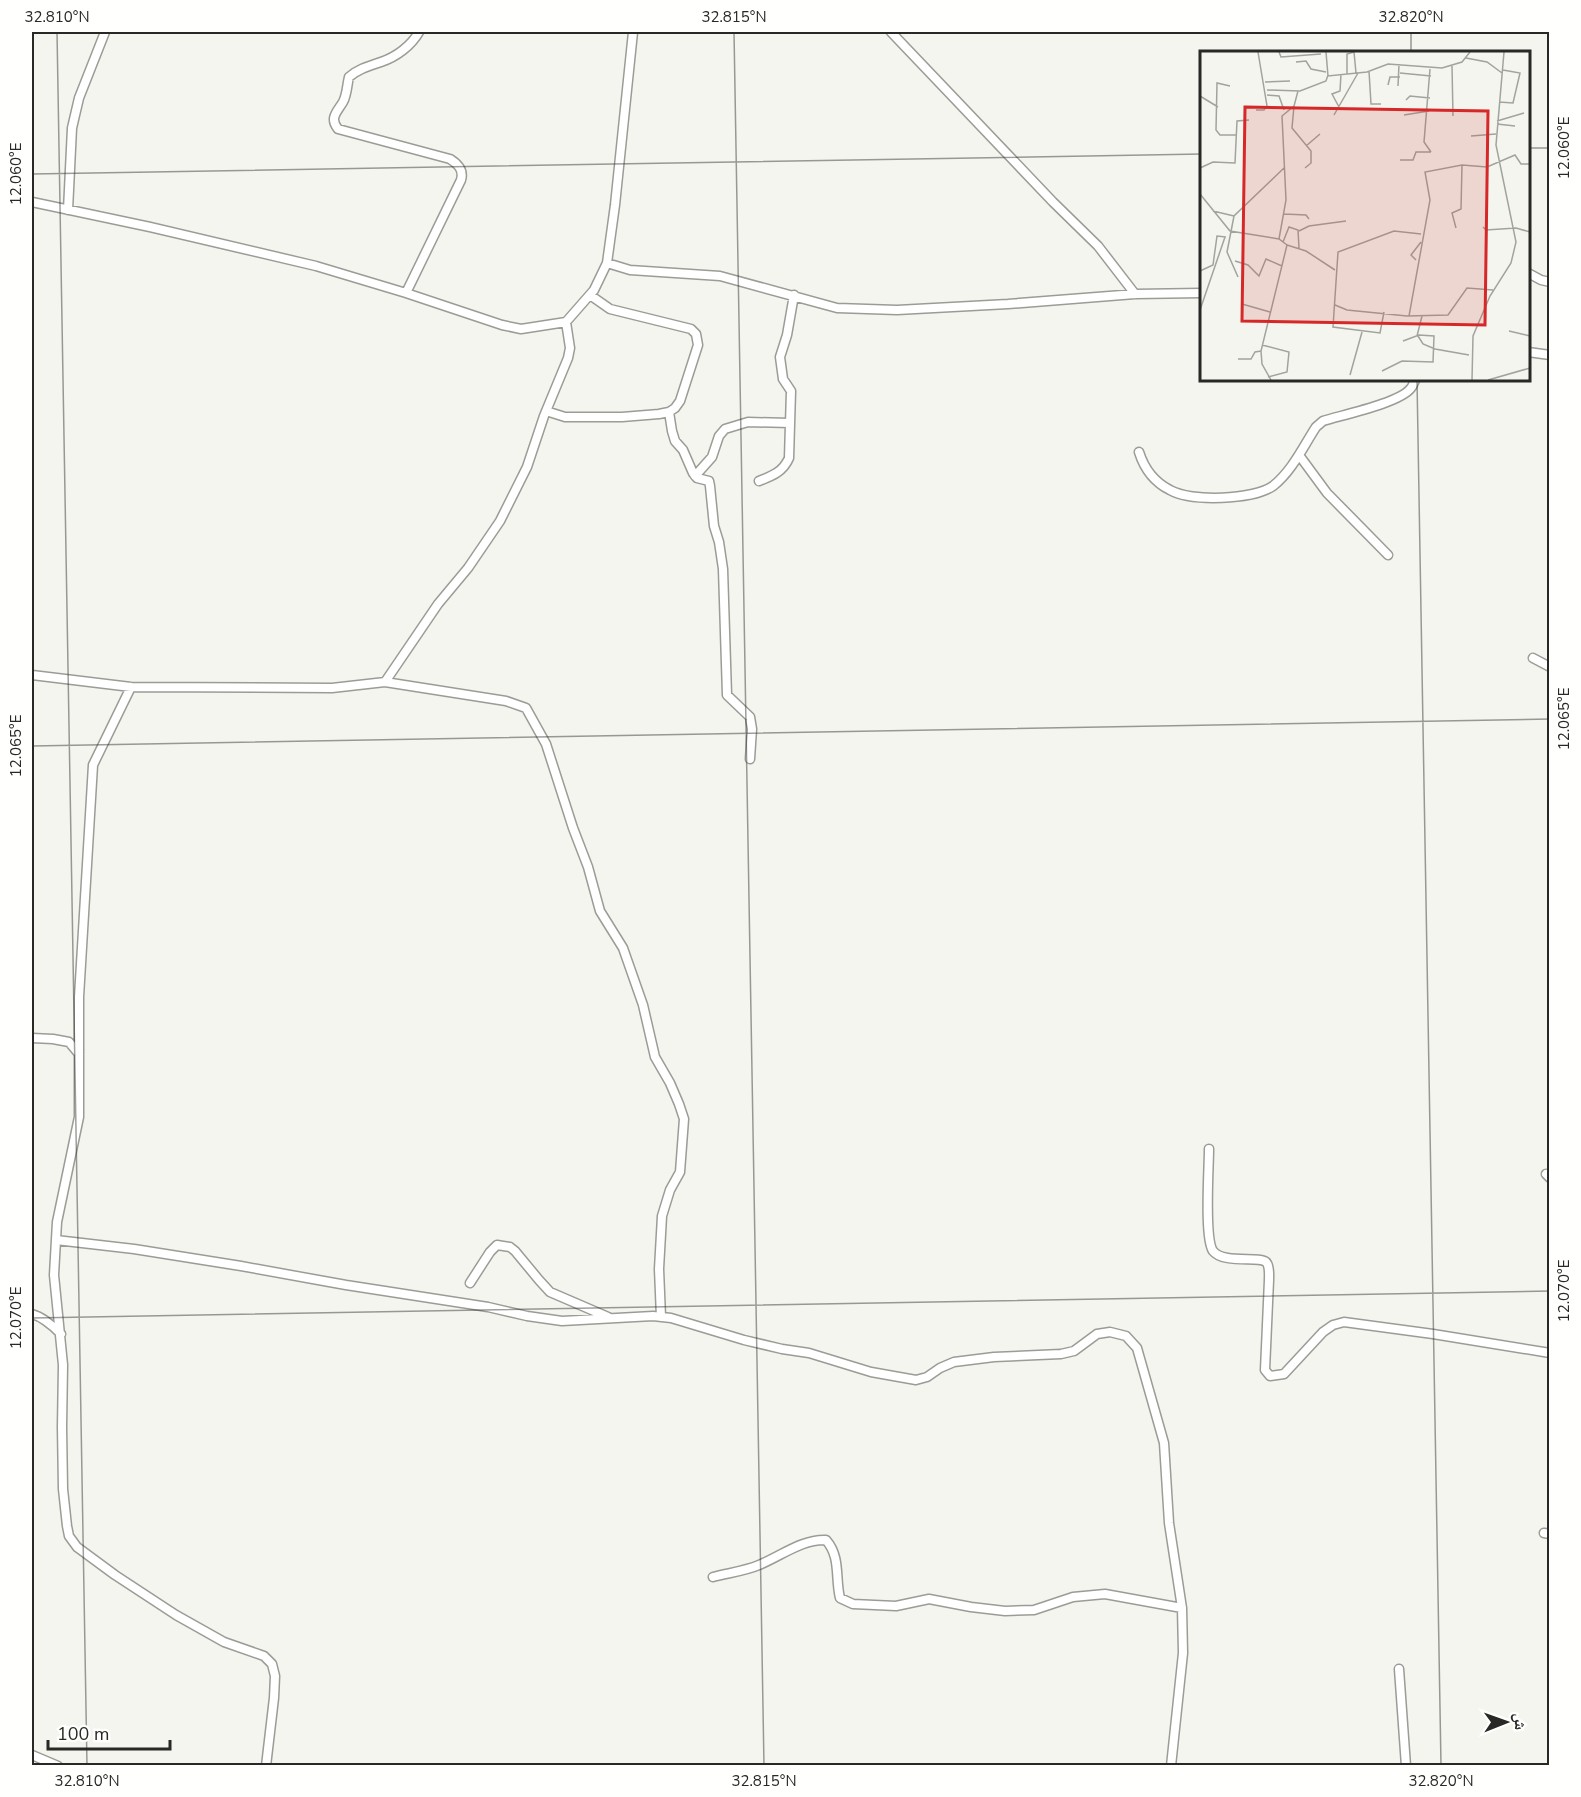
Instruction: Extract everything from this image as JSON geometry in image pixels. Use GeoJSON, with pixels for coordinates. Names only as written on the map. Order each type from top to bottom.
{"type":"FeatureCollection","features":[{"type":"Feature","properties":{"kind":"street"},"geometry":{"type":"LineString","coordinates":[[68,210],[72,128],[79,98],[105,32]]}},
{"type":"Feature","properties":{"kind":"street"},"geometry":{"type":"LineString","coordinates":[[406,293],[461,180],[462,171],[450,159],[338,129],[334,119],[338,108],[343,103],[349,77],[360,69],[394,56],[419,32]]}},
{"type":"Feature","properties":{"kind":"street"},"geometry":{"type":"LineString","coordinates":[[32,202],[316,266],[502,325],[521,329],[566,322],[594,290],[607,263],[633,32]]}},
{"type":"Feature","properties":{"kind":"street"},"geometry":{"type":"LineString","coordinates":[[891,32],[1098,246],[1135,294]]}},
{"type":"Feature","properties":{"kind":"street"},"geometry":{"type":"LineString","coordinates":[[607,263],[630,270],[720,276],[837,308],[897,310],[1135,294],[1200,293]]}},
{"type":"Feature","properties":{"kind":"street"},"geometry":{"type":"LineString","coordinates":[[1530,274],[1550,282]]}},
{"type":"Feature","properties":{"kind":"street"},"geometry":{"type":"LineString","coordinates":[[546,411],[565,417],[622,417],[669,412],[680,401],[698,345],[696,334],[691,329],[609,309],[590,295]]}},
{"type":"Feature","properties":{"kind":"street"},"geometry":{"type":"LineString","coordinates":[[759,481],[776,474],[785,466],[790,451],[790,391],[783,379],[780,357],[787,335],[794,295]]}},
{"type":"Feature","properties":{"kind":"street"},"geometry":{"type":"LineString","coordinates":[[385,682],[438,604],[468,568],[500,521],[528,467],[546,411],[568,358],[570,348],[566,322]]}},
{"type":"Feature","properties":{"kind":"street"},"geometry":{"type":"LineString","coordinates":[[1530,352],[1550,355]]}},
{"type":"Feature","properties":{"kind":"street"},"geometry":{"type":"LineString","coordinates":[[1139,452],[1148,473],[1167,489],[1180,494],[1204,497],[1241,496],[1262,492],[1273,486],[1284,475],[1316,427],[1323,421],[1386,403],[1411,389],[1415,381]]}},
{"type":"Feature","properties":{"kind":"street"},"geometry":{"type":"LineString","coordinates":[[669,412],[675,441],[695,476],[709,481],[714,526],[723,569],[726,695],[750,717],[752,729],[750,759]]}},
{"type":"Feature","properties":{"kind":"street"},"geometry":{"type":"LineString","coordinates":[[695,476],[712,457],[719,436],[725,429],[748,422],[790,423]]}},
{"type":"Feature","properties":{"kind":"street"},"geometry":{"type":"LineString","coordinates":[[1299,455],[1328,493],[1388,555]]}},
{"type":"Feature","properties":{"kind":"street"},"geometry":{"type":"LineString","coordinates":[[1533,658],[1550,668]]}},
{"type":"Feature","properties":{"kind":"street"},"geometry":{"type":"LineString","coordinates":[[32,675],[131,687],[332,688],[385,682],[506,701],[526,708],[546,744],[588,867],[600,911],[623,948],[643,1005],[655,1057],[670,1083],[684,1119],[680,1172],[670,1190],[662,1216],[659,1269],[661,1317]]}},
{"type":"Feature","properties":{"kind":"street"},"geometry":{"type":"LineString","coordinates":[[131,687],[93,765],[91,779],[90,833],[79,997],[79,1117],[57,1222],[54,1275],[63,1365],[63,1489],[69,1536],[77,1548],[176,1615],[224,1642],[264,1656],[272,1664],[275,1676],[274,1698],[266,1766]]}},
{"type":"Feature","properties":{"kind":"street"},"geometry":{"type":"LineString","coordinates":[[32,1038],[69,1042],[79,1054]]}},
{"type":"Feature","properties":{"kind":"street"},"geometry":{"type":"LineString","coordinates":[[1209,1149],[1208,1219],[1211,1247],[1215,1254],[1224,1257],[1246,1261],[1260,1260],[1268,1265],[1264,1370],[1270,1376],[1284,1374],[1323,1332],[1333,1325],[1344,1322],[1550,1353]]}},
{"type":"Feature","properties":{"kind":"street"},"geometry":{"type":"LineString","coordinates":[[56,1240],[134,1249],[241,1266],[562,1321],[661,1317],[692,1323],[744,1341],[808,1353],[871,1372],[916,1380],[927,1377],[954,1362],[994,1357],[1061,1354],[1074,1351],[1097,1334],[1110,1332],[1126,1336],[1137,1348],[1164,1443],[1165,1487],[1182,1608],[1183,1653],[1171,1766]]}},
{"type":"Feature","properties":{"kind":"street"},"geometry":{"type":"LineString","coordinates":[[470,1283],[497,1245],[510,1247],[550,1292],[612,1318]]}},
{"type":"Feature","properties":{"kind":"street"},"geometry":{"type":"LineString","coordinates":[[32,1314],[51,1324],[61,1334]]}},
{"type":"Feature","properties":{"kind":"street"},"geometry":{"type":"LineString","coordinates":[[713,1577],[757,1566],[818,1539],[826,1540],[832,1547],[836,1560],[840,1598],[853,1604],[896,1606],[929,1599],[970,1608],[1005,1611],[1034,1610],[1073,1597],[1098,1594],[1182,1608]]}},
{"type":"Feature","properties":{"kind":"street"},"geometry":{"type":"LineString","coordinates":[[1399,1669],[1406,1766]]}},
{"type":"Feature","properties":{"kind":"street"},"geometry":{"type":"LineString","coordinates":[[32,1755],[58,1766]]}}]}
